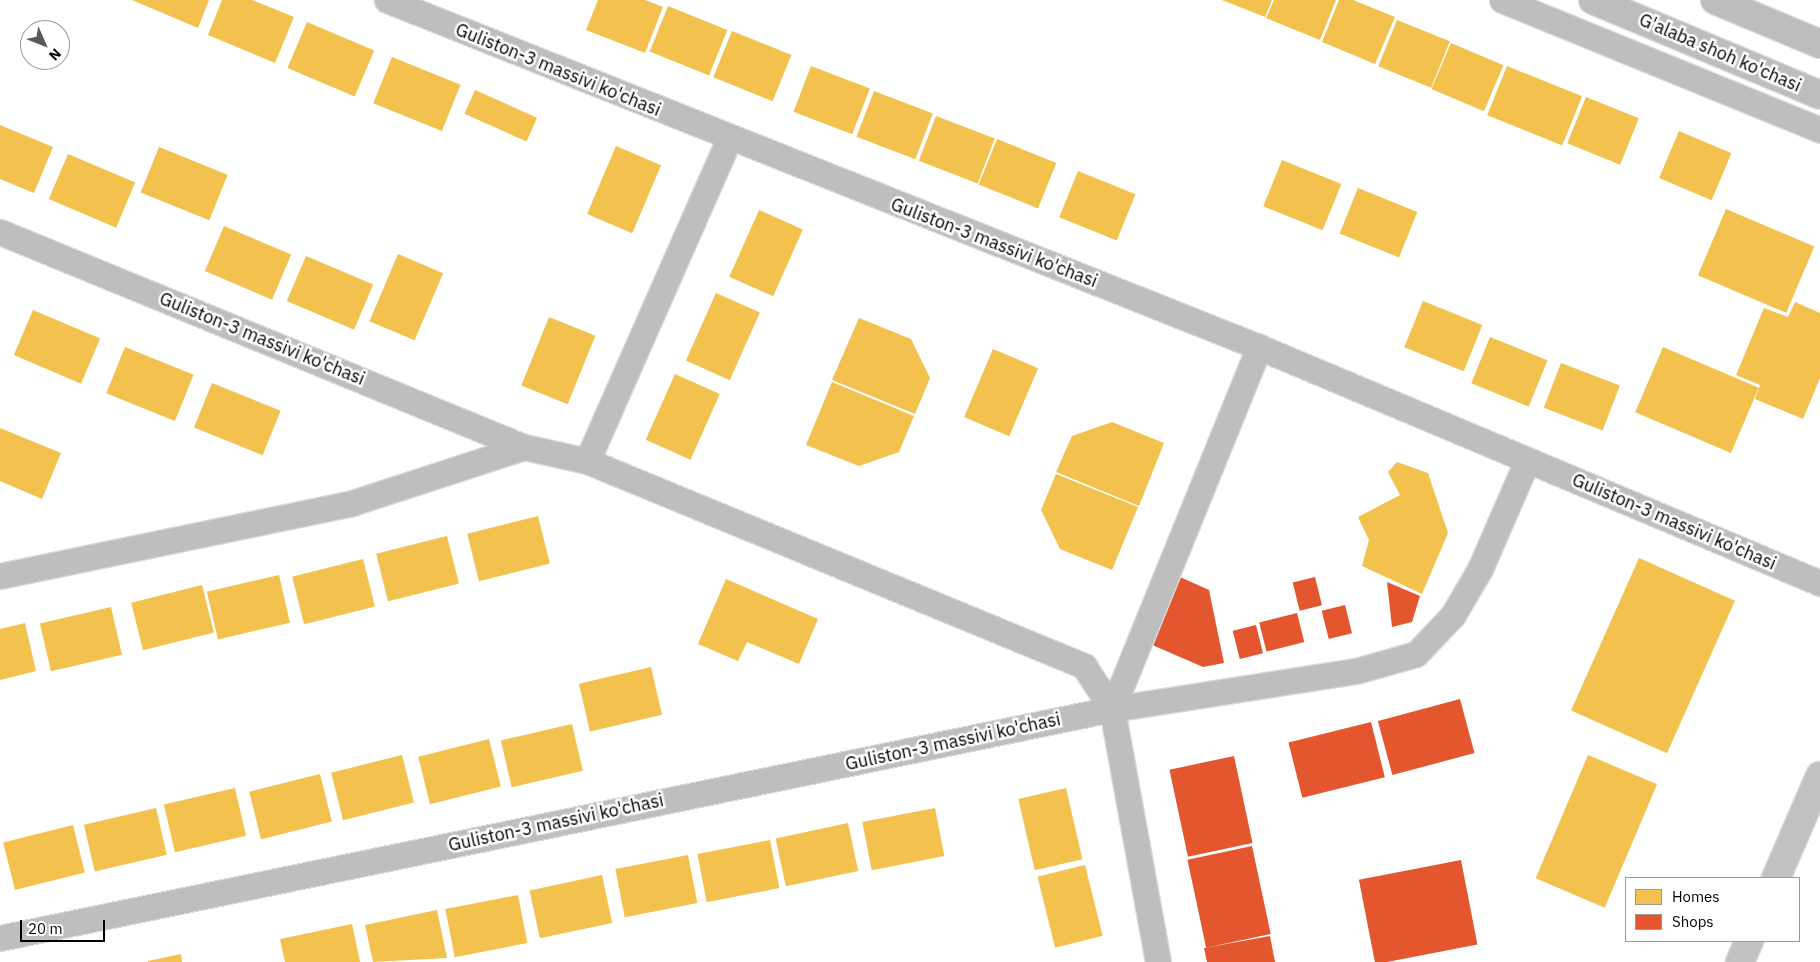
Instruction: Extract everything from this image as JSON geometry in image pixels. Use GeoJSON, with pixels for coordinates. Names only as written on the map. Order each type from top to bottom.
{"type":"FeatureCollection","features":[{"type":"Feature","properties":{"kind":"main road","name":"G'alaba shoh ko'chasi"},"geometry":{"type":"LineString","coordinates":[[1593,0],[1820,95]]}},
{"type":"Feature","properties":{"kind":"main road"},"geometry":{"type":"LineString","coordinates":[[1714,0],[1820,44]]}},
{"type":"Feature","properties":{"kind":"main road"},"geometry":{"type":"LineString","coordinates":[[1776,877],[1820,776]]}},
{"type":"Feature","properties":{"kind":"main road"},"geometry":{"type":"LineString","coordinates":[[1740,962],[1749,942]]}},
{"type":"Feature","properties":{"kind":"street","name":"Guliston-3 massivi ko'chasi"},"geometry":{"type":"LineString","coordinates":[[387,0],[729,139],[1259,347],[1820,583]]}},
{"type":"Feature","properties":{"kind":"street"},"geometry":{"type":"LineString","coordinates":[[1502,0],[1820,130]]}},
{"type":"Feature","properties":{"kind":"street"},"geometry":{"type":"LineString","coordinates":[[587,462],[729,139]]}},
{"type":"Feature","properties":{"kind":"street","name":"Guliston-3 massivi ko'chasi"},"geometry":{"type":"LineString","coordinates":[[0,232],[524,447],[587,462],[1084,666],[1112,709]]}},
{"type":"Feature","properties":{"kind":"street"},"geometry":{"type":"LineString","coordinates":[[1158,962],[1112,709],[1259,347]]}},
{"type":"Feature","properties":{"kind":"street"},"geometry":{"type":"LineString","coordinates":[[0,576],[352,503],[524,447]]}},
{"type":"Feature","properties":{"kind":"street","name":"Guliston-3 massivi ko'chasi"},"geometry":{"type":"LineString","coordinates":[[0,938],[1112,709],[1356,671],[1416,654],[1454,615],[1480,569],[1527,461]]}},
{"type":"Feature","properties":{"kind":"building: Homes"},"geometry":{"type":"Polygon","coordinates":[[[132,0],[209,0],[198,28],[132,0]]]}},
{"type":"Feature","properties":{"kind":"building: Homes"},"geometry":{"type":"Polygon","coordinates":[[[222,0],[252,0],[294,17],[275,63],[208,35],[222,0]]]}},
{"type":"Feature","properties":{"kind":"building: Homes"},"geometry":{"type":"Polygon","coordinates":[[[598,0],[645,0],[663,7],[645,53],[586,30],[598,0]]]}},
{"type":"Feature","properties":{"kind":"building: Homes"},"geometry":{"type":"Polygon","coordinates":[[[1222,0],[1272,0],[1265,17],[1222,0]]]}},
{"type":"Feature","properties":{"kind":"building: Homes"},"geometry":{"type":"Polygon","coordinates":[[[1274,0],[1336,0],[1320,40],[1266,18],[1274,0]]]}},
{"type":"Feature","properties":{"kind":"building: Homes"},"geometry":{"type":"Polygon","coordinates":[[[1339,0],[1353,0],[1395,17],[1375,64],[1322,42],[1339,0]]]}},
{"type":"Feature","properties":{"kind":"building: Homes"},"geometry":{"type":"Polygon","coordinates":[[[668,6],[727,30],[709,75],[650,51],[668,6]]]}},
{"type":"Feature","properties":{"kind":"building: Homes"},"geometry":{"type":"Polygon","coordinates":[[[1397,20],[1450,41],[1431,88],[1378,66],[1397,20]]]}},
{"type":"Feature","properties":{"kind":"building: Homes"},"geometry":{"type":"Polygon","coordinates":[[[307,22],[374,51],[355,97],[287,68],[307,22]]]}},
{"type":"Feature","properties":{"kind":"building: Homes"},"geometry":{"type":"Polygon","coordinates":[[[732,31],[791,55],[773,101],[713,77],[732,31]]]}},
{"type":"Feature","properties":{"kind":"building: Homes"},"geometry":{"type":"Polygon","coordinates":[[[1451,43],[1503,65],[1484,111],[1431,89],[1451,43]]]}},
{"type":"Feature","properties":{"kind":"building: Homes"},"geometry":{"type":"Polygon","coordinates":[[[392,57],[461,85],[442,131],[373,103],[392,57]]]}},
{"type":"Feature","properties":{"kind":"building: Homes"},"geometry":{"type":"Polygon","coordinates":[[[811,66],[870,89],[852,134],[793,112],[811,66]]]}},
{"type":"Feature","properties":{"kind":"building: Homes"},"geometry":{"type":"Polygon","coordinates":[[[1507,66],[1582,96],[1562,145],[1487,115],[1507,66]]]}},
{"type":"Feature","properties":{"kind":"building: Homes"},"geometry":{"type":"Polygon","coordinates":[[[475,90],[537,118],[527,141],[464,114],[475,90]]]}},
{"type":"Feature","properties":{"kind":"building: Homes"},"geometry":{"type":"Polygon","coordinates":[[[874,91],[933,114],[915,159],[856,137],[874,91]]]}},
{"type":"Feature","properties":{"kind":"building: Homes"},"geometry":{"type":"Polygon","coordinates":[[[1586,97],[1639,118],[1620,165],[1567,143],[1586,97]]]}},
{"type":"Feature","properties":{"kind":"building: Homes"},"geometry":{"type":"Polygon","coordinates":[[[936,116],[995,139],[978,183],[919,161],[936,116]]]}},
{"type":"Feature","properties":{"kind":"building: Homes"},"geometry":{"type":"Polygon","coordinates":[[[0,125],[53,147],[34,193],[0,179],[0,125]]]}},
{"type":"Feature","properties":{"kind":"building: Homes"},"geometry":{"type":"Polygon","coordinates":[[[1679,131],[1731,153],[1712,200],[1659,178],[1679,131]]]}},
{"type":"Feature","properties":{"kind":"building: Homes"},"geometry":{"type":"Polygon","coordinates":[[[997,139],[1056,163],[1038,208],[979,184],[997,139]]]}},
{"type":"Feature","properties":{"kind":"building: Homes"},"geometry":{"type":"Polygon","coordinates":[[[616,146],[661,165],[632,233],[587,214],[616,146]]]}},
{"type":"Feature","properties":{"kind":"building: Homes"},"geometry":{"type":"Polygon","coordinates":[[[159,147],[228,175],[209,220],[141,192],[159,147]]]}},
{"type":"Feature","properties":{"kind":"building: Homes"},"geometry":{"type":"Polygon","coordinates":[[[68,154],[135,183],[116,228],[49,199],[68,154]]]}},
{"type":"Feature","properties":{"kind":"building: Homes"},"geometry":{"type":"Polygon","coordinates":[[[1282,160],[1341,184],[1323,230],[1263,206],[1282,160]]]}},
{"type":"Feature","properties":{"kind":"building: Homes"},"geometry":{"type":"Polygon","coordinates":[[[1078,171],[1135,194],[1117,241],[1059,217],[1078,171]]]}},
{"type":"Feature","properties":{"kind":"building: Homes"},"geometry":{"type":"Polygon","coordinates":[[[1358,188],[1417,212],[1399,257],[1340,233],[1358,188]]]}},
{"type":"Feature","properties":{"kind":"building: Homes"},"geometry":{"type":"Polygon","coordinates":[[[1726,209],[1814,247],[1786,313],[1698,275],[1726,209]]]}},
{"type":"Feature","properties":{"kind":"building: Homes"},"geometry":{"type":"Polygon","coordinates":[[[759,210],[803,230],[773,296],[729,277],[759,210]]]}},
{"type":"Feature","properties":{"kind":"building: Homes"},"geometry":{"type":"Polygon","coordinates":[[[224,226],[291,255],[272,300],[205,271],[224,226]]]}},
{"type":"Feature","properties":{"kind":"building: Homes"},"geometry":{"type":"Polygon","coordinates":[[[398,254],[443,273],[415,340],[369,321],[398,254]]]}},
{"type":"Feature","properties":{"kind":"building: Homes"},"geometry":{"type":"Polygon","coordinates":[[[306,256],[373,285],[354,330],[287,301],[306,256]]]}},
{"type":"Feature","properties":{"kind":"building: Homes"},"geometry":{"type":"Polygon","coordinates":[[[716,293],[760,313],[730,380],[686,361],[716,293]]]}},
{"type":"Feature","properties":{"kind":"building: Homes"},"geometry":{"type":"Polygon","coordinates":[[[1423,301],[1482,325],[1464,371],[1404,347],[1423,301]]]}},
{"type":"Feature","properties":{"kind":"building: Homes"},"geometry":{"type":"Polygon","coordinates":[[[1795,302],[1820,313],[1820,378],[1803,419],[1755,399],[1760,385],[1736,375],[1764,308],[1788,317],[1795,302]]]}},
{"type":"Feature","properties":{"kind":"building: Homes"},"geometry":{"type":"Polygon","coordinates":[[[33,310],[100,339],[81,384],[14,355],[33,310]]]}},
{"type":"Feature","properties":{"kind":"building: Homes"},"geometry":{"type":"Polygon","coordinates":[[[549,317],[595,336],[568,404],[521,386],[549,317]]]}},
{"type":"Feature","properties":{"kind":"building: Homes"},"geometry":{"type":"Polygon","coordinates":[[[859,318],[911,339],[930,378],[915,414],[832,380],[859,318]]]}},
{"type":"Feature","properties":{"kind":"building: Homes"},"geometry":{"type":"Polygon","coordinates":[[[1490,337],[1547,360],[1529,407],[1471,383],[1490,337]]]}},
{"type":"Feature","properties":{"kind":"building: Homes"},"geometry":{"type":"Polygon","coordinates":[[[125,347],[194,375],[175,421],[106,393],[125,347]]]}},
{"type":"Feature","properties":{"kind":"building: Homes"},"geometry":{"type":"Polygon","coordinates":[[[1663,347],[1759,388],[1731,453],[1635,412],[1663,347]]]}},
{"type":"Feature","properties":{"kind":"building: Homes"},"geometry":{"type":"Polygon","coordinates":[[[993,349],[1038,368],[1009,436],[964,417],[993,349]]]}},
{"type":"Feature","properties":{"kind":"building: Homes"},"geometry":{"type":"Polygon","coordinates":[[[1561,363],[1620,386],[1603,430],[1544,408],[1561,363]]]}},
{"type":"Feature","properties":{"kind":"building: Homes"},"geometry":{"type":"Polygon","coordinates":[[[675,374],[720,394],[690,460],[646,440],[675,374]]]}},
{"type":"Feature","properties":{"kind":"building: Homes"},"geometry":{"type":"Polygon","coordinates":[[[832,382],[914,416],[899,452],[859,466],[806,445],[832,382]]]}},
{"type":"Feature","properties":{"kind":"building: Homes"},"geometry":{"type":"Polygon","coordinates":[[[212,383],[281,411],[263,455],[194,428],[212,383]]]}},
{"type":"Feature","properties":{"kind":"building: Homes"},"geometry":{"type":"Polygon","coordinates":[[[1112,422],[1164,443],[1139,506],[1056,472],[1072,436],[1112,422]]]}},
{"type":"Feature","properties":{"kind":"building: Homes"},"geometry":{"type":"Polygon","coordinates":[[[0,428],[61,453],[42,499],[0,481],[0,428]]]}},
{"type":"Feature","properties":{"kind":"building: Homes"},"geometry":{"type":"Polygon","coordinates":[[[1397,462],[1428,473],[1448,533],[1422,594],[1362,566],[1369,540],[1358,517],[1400,495],[1388,472],[1397,462]]]}},
{"type":"Feature","properties":{"kind":"building: Homes"},"geometry":{"type":"Polygon","coordinates":[[[1056,474],[1138,507],[1112,570],[1060,549],[1041,510],[1056,474]]]}},
{"type":"Feature","properties":{"kind":"building: Homes"},"geometry":{"type":"Polygon","coordinates":[[[538,516],[550,564],[479,581],[467,534],[538,516]]]}},
{"type":"Feature","properties":{"kind":"building: Homes"},"geometry":{"type":"Polygon","coordinates":[[[447,536],[459,584],[388,601],[376,554],[447,536]]]}},
{"type":"Feature","properties":{"kind":"building: Homes"},"geometry":{"type":"Polygon","coordinates":[[[1639,558],[1735,601],[1667,753],[1571,711],[1639,558]]]}},
{"type":"Feature","properties":{"kind":"building: Homes"},"geometry":{"type":"Polygon","coordinates":[[[363,559],[375,607],[304,624],[292,577],[363,559]]]}},
{"type":"Feature","properties":{"kind":"building: Homes"},"geometry":{"type":"Polygon","coordinates":[[[279,575],[290,623],[218,639],[207,592],[279,575]]]}},
{"type":"Feature","properties":{"kind":"building: Homes"},"geometry":{"type":"Polygon","coordinates":[[[726,579],[818,619],[799,664],[747,642],[738,661],[698,644],[726,579]]]}},
{"type":"Feature","properties":{"kind":"building: Homes"},"geometry":{"type":"Polygon","coordinates":[[[202,585],[214,633],[143,650],[131,603],[202,585]]]}},
{"type":"Feature","properties":{"kind":"building: Homes"},"geometry":{"type":"Polygon","coordinates":[[[111,607],[122,655],[51,671],[40,623],[111,607]]]}},
{"type":"Feature","properties":{"kind":"building: Homes"},"geometry":{"type":"Polygon","coordinates":[[[25,623],[36,671],[0,680],[0,629],[25,623]]]}},
{"type":"Feature","properties":{"kind":"building: Homes"},"geometry":{"type":"Polygon","coordinates":[[[651,667],[662,715],[590,731],[579,684],[651,667]]]}},
{"type":"Feature","properties":{"kind":"building: Homes"},"geometry":{"type":"Polygon","coordinates":[[[572,724],[583,771],[512,787],[501,740],[572,724]]]}},
{"type":"Feature","properties":{"kind":"building: Homes"},"geometry":{"type":"Polygon","coordinates":[[[489,739],[501,787],[430,804],[418,757],[489,739]]]}},
{"type":"Feature","properties":{"kind":"building: Homes"},"geometry":{"type":"Polygon","coordinates":[[[402,755],[414,803],[343,820],[331,773],[402,755]]]}},
{"type":"Feature","properties":{"kind":"building: Homes"},"geometry":{"type":"Polygon","coordinates":[[[1588,755],[1657,784],[1605,908],[1536,878],[1588,755]]]}},
{"type":"Feature","properties":{"kind":"building: Homes"},"geometry":{"type":"Polygon","coordinates":[[[320,774],[332,822],[261,839],[249,792],[320,774]]]}},
{"type":"Feature","properties":{"kind":"building: Homes"},"geometry":{"type":"Polygon","coordinates":[[[235,788],[246,836],[175,852],[164,804],[235,788]]]}},
{"type":"Feature","properties":{"kind":"building: Homes"},"geometry":{"type":"Polygon","coordinates":[[[1066,788],[1082,859],[1035,870],[1018,799],[1066,788]]]}},
{"type":"Feature","properties":{"kind":"building: Homes"},"geometry":{"type":"Polygon","coordinates":[[[156,808],[167,855],[95,871],[84,825],[156,808]]]}},
{"type":"Feature","properties":{"kind":"building: Homes"},"geometry":{"type":"Polygon","coordinates":[[[935,808],[944,856],[872,870],[862,822],[935,808]]]}},
{"type":"Feature","properties":{"kind":"building: Homes"},"geometry":{"type":"Polygon","coordinates":[[[848,823],[858,871],[786,886],[776,838],[848,823]]]}},
{"type":"Feature","properties":{"kind":"building: Homes"},"geometry":{"type":"Polygon","coordinates":[[[73,825],[85,873],[15,890],[3,842],[73,825]]]}},
{"type":"Feature","properties":{"kind":"building: Homes"},"geometry":{"type":"Polygon","coordinates":[[[770,840],[779,888],[707,902],[697,854],[770,840]]]}},
{"type":"Feature","properties":{"kind":"building: Homes"},"geometry":{"type":"Polygon","coordinates":[[[688,855],[697,903],[625,917],[615,869],[688,855]]]}},
{"type":"Feature","properties":{"kind":"building: Homes"},"geometry":{"type":"Polygon","coordinates":[[[1085,865],[1103,936],[1055,948],[1037,877],[1085,865]]]}},
{"type":"Feature","properties":{"kind":"building: Homes"},"geometry":{"type":"Polygon","coordinates":[[[602,875],[612,923],[540,938],[530,890],[602,875]]]}},
{"type":"Feature","properties":{"kind":"building: Homes"},"geometry":{"type":"Polygon","coordinates":[[[518,895],[527,943],[455,957],[445,909],[518,895]]]}},
{"type":"Feature","properties":{"kind":"building: Homes"},"geometry":{"type":"Polygon","coordinates":[[[437,910],[447,958],[373,962],[365,925],[437,910]]]}},
{"type":"Feature","properties":{"kind":"building: Homes"},"geometry":{"type":"Polygon","coordinates":[[[352,924],[360,962],[285,962],[280,939],[352,924]]]}},
{"type":"Feature","properties":{"kind":"building: Homes"},"geometry":{"type":"Polygon","coordinates":[[[181,954],[182,962],[148,962],[148,961],[181,954]]]}},
{"type":"Feature","properties":{"kind":"building: Shops"},"geometry":{"type":"Polygon","coordinates":[[[1180,577],[1209,590],[1224,663],[1203,667],[1150,644],[1180,577]]]}},
{"type":"Feature","properties":{"kind":"building: Shops"},"geometry":{"type":"Polygon","coordinates":[[[1315,577],[1322,605],[1300,611],[1293,583],[1315,577]]]}},
{"type":"Feature","properties":{"kind":"building: Shops"},"geometry":{"type":"Polygon","coordinates":[[[1387,582],[1420,596],[1412,622],[1392,627],[1387,582]]]}},
{"type":"Feature","properties":{"kind":"building: Shops"},"geometry":{"type":"Polygon","coordinates":[[[1345,605],[1352,633],[1329,639],[1322,611],[1345,605]]]}},
{"type":"Feature","properties":{"kind":"building: Shops"},"geometry":{"type":"Polygon","coordinates":[[[1297,613],[1304,642],[1266,652],[1259,622],[1297,613]]]}},
{"type":"Feature","properties":{"kind":"building: Shops"},"geometry":{"type":"Polygon","coordinates":[[[1256,625],[1263,653],[1240,659],[1233,631],[1256,625]]]}},
{"type":"Feature","properties":{"kind":"building: Shops"},"geometry":{"type":"Polygon","coordinates":[[[1460,699],[1474,753],[1392,775],[1378,721],[1460,699]]]}},
{"type":"Feature","properties":{"kind":"building: Shops"},"geometry":{"type":"Polygon","coordinates":[[[1371,722],[1385,777],[1302,798],[1289,743],[1371,722]]]}},
{"type":"Feature","properties":{"kind":"building: Shops"},"geometry":{"type":"Polygon","coordinates":[[[1234,756],[1253,843],[1188,857],[1169,770],[1234,756]]]}},
{"type":"Feature","properties":{"kind":"building: Shops"},"geometry":{"type":"Polygon","coordinates":[[[1252,846],[1271,934],[1206,948],[1187,860],[1252,846]]]}},
{"type":"Feature","properties":{"kind":"building: Shops"},"geometry":{"type":"Polygon","coordinates":[[[1461,860],[1477,944],[1387,962],[1375,962],[1359,880],[1461,860]]]}},
{"type":"Feature","properties":{"kind":"building: Shops"},"geometry":{"type":"Polygon","coordinates":[[[1270,936],[1275,962],[1207,962],[1204,948],[1270,936]]]}}]}
